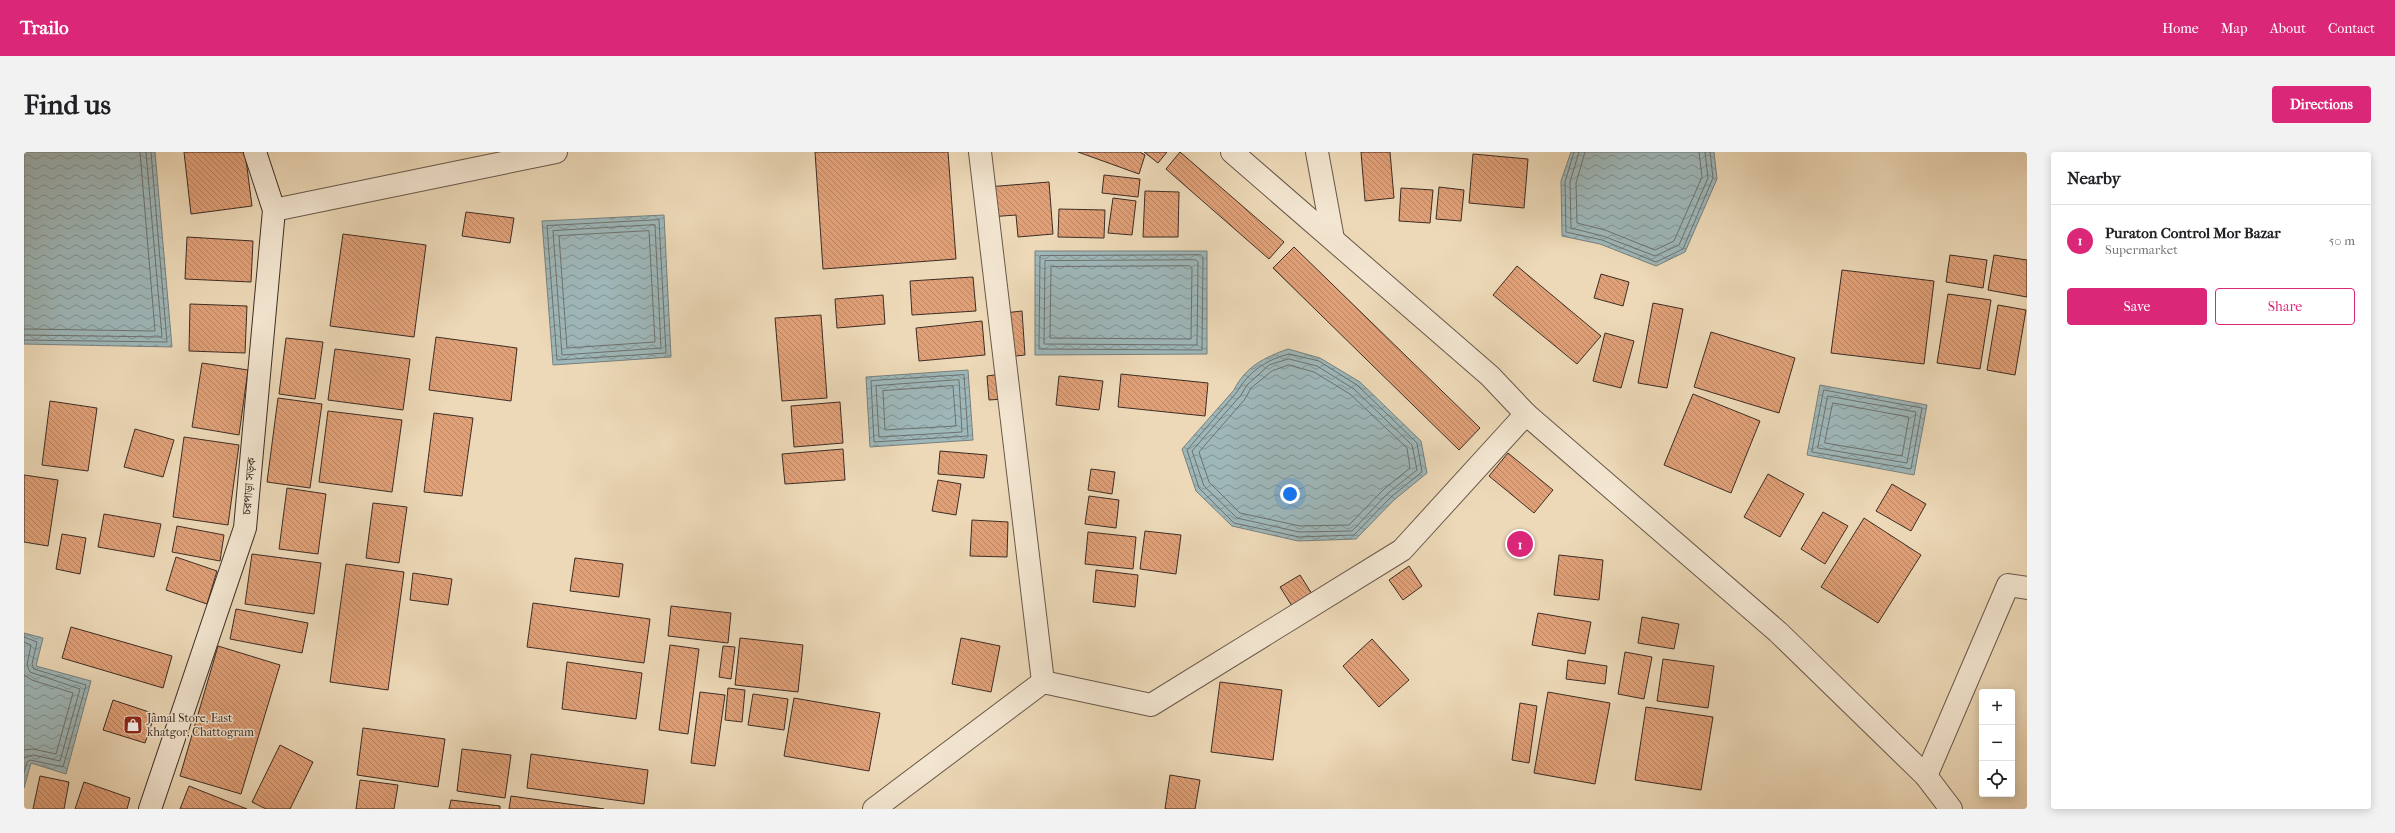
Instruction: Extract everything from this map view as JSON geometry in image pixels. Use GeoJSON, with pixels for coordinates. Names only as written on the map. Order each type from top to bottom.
{"type":"FeatureCollection","features":[{"type":"Feature","properties":{"kind":"street","name":"চরপাড়া সড়ক"},"geometry":{"type":"LineString","coordinates":[[150,809],[245,528],[274,210],[255,152]]}},
{"type":"Feature","properties":{"kind":"street"},"geometry":{"type":"LineString","coordinates":[[274,210],[556,152]]}},
{"type":"Feature","properties":{"kind":"street"},"geometry":{"type":"LineString","coordinates":[[980,152],[1043,682]]}},
{"type":"Feature","properties":{"kind":"street"},"geometry":{"type":"LineString","coordinates":[[1232,152],[1333,238],[1490,376],[1526,414],[1778,632],[1926,776],[1951,809]]}},
{"type":"Feature","properties":{"kind":"street"},"geometry":{"type":"LineString","coordinates":[[1317,152],[1333,238]]}},
{"type":"Feature","properties":{"kind":"street"},"geometry":{"type":"LineString","coordinates":[[874,809],[1043,682],[1151,705],[1402,550],[1526,414]]}},
{"type":"Feature","properties":{"kind":"street"},"geometry":{"type":"LineString","coordinates":[[1926,776],[2008,585],[2027,588]]}},
{"type":"Feature","properties":{"kind":"water"},"geometry":{"type":"Polygon","coordinates":[[[24,152],[155,152],[172,347],[24,344],[24,152]]]}},
{"type":"Feature","properties":{"kind":"water"},"geometry":{"type":"Polygon","coordinates":[[[1571,152],[1714,152],[1717,179],[1685,252],[1656,266],[1600,244],[1562,236],[1561,181],[1571,152]]]}},
{"type":"Feature","properties":{"kind":"water"},"geometry":{"type":"Polygon","coordinates":[[[664,215],[671,357],[553,365],[542,221],[664,215]]]}},
{"type":"Feature","properties":{"kind":"water"},"geometry":{"type":"Polygon","coordinates":[[[1035,251],[1207,251],[1207,354],[1035,355],[1035,251]]]}},
{"type":"Feature","properties":{"kind":"water"},"geometry":{"type":"Polygon","coordinates":[[[1288,349],[1320,358],[1360,382],[1421,441],[1427,473],[1394,500],[1356,539],[1298,541],[1232,526],[1196,491],[1182,449],[1234,390],[1250,369],[1264,359],[1288,349]]]}},
{"type":"Feature","properties":{"kind":"water"},"geometry":{"type":"Polygon","coordinates":[[[968,370],[973,440],[870,447],[866,377],[968,370]]]}},
{"type":"Feature","properties":{"kind":"water"},"geometry":{"type":"Polygon","coordinates":[[[1820,385],[1927,405],[1914,475],[1807,455],[1820,385]]]}},
{"type":"Feature","properties":{"kind":"water"},"geometry":{"type":"Polygon","coordinates":[[[24,633],[43,638],[36,666],[91,681],[66,774],[31,763],[24,788],[24,633]]]}},
{"type":"Feature","properties":{"kind":"building"},"geometry":{"type":"Polygon","coordinates":[[[184,152],[245,152],[252,206],[191,214],[184,152]]]}},
{"type":"Feature","properties":{"kind":"building"},"geometry":{"type":"Polygon","coordinates":[[[815,152],[948,152],[956,259],[823,269],[815,152]]]}},
{"type":"Feature","properties":{"kind":"building"},"geometry":{"type":"Polygon","coordinates":[[[1078,152],[1140,152],[1145,155],[1139,174],[1078,152]]]}},
{"type":"Feature","properties":{"kind":"building"},"geometry":{"type":"Polygon","coordinates":[[[1144,152],[1167,152],[1158,163],[1144,152]]]}},
{"type":"Feature","properties":{"kind":"building"},"geometry":{"type":"Polygon","coordinates":[[[1180,152],[1284,242],[1269,259],[1166,169],[1180,152]]]}},
{"type":"Feature","properties":{"kind":"building"},"geometry":{"type":"Polygon","coordinates":[[[1361,152],[1390,152],[1394,198],[1365,201],[1361,152]]]}},
{"type":"Feature","properties":{"kind":"building"},"geometry":{"type":"Polygon","coordinates":[[[1473,154],[1528,159],[1524,208],[1469,203],[1473,154]]]}},
{"type":"Feature","properties":{"kind":"building"},"geometry":{"type":"Polygon","coordinates":[[[1104,175],[1140,179],[1138,197],[1102,193],[1104,175]]]}},
{"type":"Feature","properties":{"kind":"building"},"geometry":{"type":"Polygon","coordinates":[[[1049,182],[1053,234],[1018,237],[1016,215],[989,217],[987,187],[1049,182]]]}},
{"type":"Feature","properties":{"kind":"building"},"geometry":{"type":"Polygon","coordinates":[[[1439,187],[1464,190],[1461,221],[1436,219],[1439,187]]]}},
{"type":"Feature","properties":{"kind":"building"},"geometry":{"type":"Polygon","coordinates":[[[1401,188],[1433,190],[1430,223],[1399,221],[1401,188]]]}},
{"type":"Feature","properties":{"kind":"building"},"geometry":{"type":"Polygon","coordinates":[[[1145,191],[1179,192],[1178,237],[1143,237],[1145,191]]]}},
{"type":"Feature","properties":{"kind":"building"},"geometry":{"type":"Polygon","coordinates":[[[1113,198],[1136,201],[1132,235],[1108,233],[1113,198]]]}},
{"type":"Feature","properties":{"kind":"building"},"geometry":{"type":"Polygon","coordinates":[[[1059,209],[1105,210],[1104,238],[1058,237],[1059,209]]]}},
{"type":"Feature","properties":{"kind":"building"},"geometry":{"type":"Polygon","coordinates":[[[466,212],[514,218],[510,243],[462,236],[466,212]]]}},
{"type":"Feature","properties":{"kind":"building"},"geometry":{"type":"Polygon","coordinates":[[[343,234],[426,245],[414,337],[330,326],[343,234]]]}},
{"type":"Feature","properties":{"kind":"building"},"geometry":{"type":"Polygon","coordinates":[[[187,237],[253,241],[251,282],[185,279],[187,237]]]}},
{"type":"Feature","properties":{"kind":"building"},"geometry":{"type":"Polygon","coordinates":[[[1294,247],[1480,428],[1459,450],[1273,268],[1294,247]]]}},
{"type":"Feature","properties":{"kind":"building"},"geometry":{"type":"Polygon","coordinates":[[[1950,255],[1987,260],[1983,288],[1946,282],[1950,255]]]}},
{"type":"Feature","properties":{"kind":"building"},"geometry":{"type":"Polygon","coordinates":[[[1994,255],[2027,260],[2027,297],[1988,290],[1994,255]]]}},
{"type":"Feature","properties":{"kind":"building"},"geometry":{"type":"Polygon","coordinates":[[[1517,266],[1601,336],[1577,364],[1493,295],[1517,266]]]}},
{"type":"Feature","properties":{"kind":"building"},"geometry":{"type":"Polygon","coordinates":[[[1842,270],[1934,281],[1924,364],[1831,353],[1842,270]]]}},
{"type":"Feature","properties":{"kind":"building"},"geometry":{"type":"Polygon","coordinates":[[[1601,274],[1629,282],[1623,306],[1594,298],[1601,274]]]}},
{"type":"Feature","properties":{"kind":"building"},"geometry":{"type":"Polygon","coordinates":[[[973,277],[976,311],[912,315],[910,281],[973,277]]]}},
{"type":"Feature","properties":{"kind":"building"},"geometry":{"type":"Polygon","coordinates":[[[1948,294],[1991,300],[1980,369],[1937,363],[1948,294]]]}},
{"type":"Feature","properties":{"kind":"building"},"geometry":{"type":"Polygon","coordinates":[[[883,295],[885,324],[837,328],[835,299],[883,295]]]}},
{"type":"Feature","properties":{"kind":"building"},"geometry":{"type":"Polygon","coordinates":[[[1653,303],[1683,309],[1667,388],[1638,383],[1653,303]]]}},
{"type":"Feature","properties":{"kind":"building"},"geometry":{"type":"Polygon","coordinates":[[[190,304],[247,306],[245,353],[189,351],[190,304]]]}},
{"type":"Feature","properties":{"kind":"building"},"geometry":{"type":"Polygon","coordinates":[[[1998,305],[2026,310],[2015,375],[1987,370],[1998,305]]]}},
{"type":"Feature","properties":{"kind":"building"},"geometry":{"type":"Polygon","coordinates":[[[1022,311],[1025,355],[1007,357],[1004,313],[1022,311]]]}},
{"type":"Feature","properties":{"kind":"building"},"geometry":{"type":"Polygon","coordinates":[[[821,315],[827,398],[782,401],[775,318],[821,315]]]}},
{"type":"Feature","properties":{"kind":"building"},"geometry":{"type":"Polygon","coordinates":[[[982,321],[985,355],[919,361],[916,328],[982,321]]]}},
{"type":"Feature","properties":{"kind":"building"},"geometry":{"type":"Polygon","coordinates":[[[1711,332],[1795,358],[1779,413],[1694,387],[1711,332]]]}},
{"type":"Feature","properties":{"kind":"building"},"geometry":{"type":"Polygon","coordinates":[[[1605,333],[1634,341],[1621,388],[1593,381],[1605,333]]]}},
{"type":"Feature","properties":{"kind":"building"},"geometry":{"type":"Polygon","coordinates":[[[436,337],[517,348],[511,401],[429,390],[436,337]]]}},
{"type":"Feature","properties":{"kind":"building"},"geometry":{"type":"Polygon","coordinates":[[[286,338],[323,342],[315,399],[279,394],[286,338]]]}},
{"type":"Feature","properties":{"kind":"building"},"geometry":{"type":"Polygon","coordinates":[[[335,349],[410,359],[403,410],[328,400],[335,349]]]}},
{"type":"Feature","properties":{"kind":"building"},"geometry":{"type":"Polygon","coordinates":[[[202,363],[248,370],[239,435],[192,427],[202,363]]]}},
{"type":"Feature","properties":{"kind":"building"},"geometry":{"type":"Polygon","coordinates":[[[1001,374],[1003,399],[989,400],[987,376],[1001,374]]]}},
{"type":"Feature","properties":{"kind":"building"},"geometry":{"type":"Polygon","coordinates":[[[1121,374],[1208,383],[1205,416],[1118,407],[1121,374]]]}},
{"type":"Feature","properties":{"kind":"building"},"geometry":{"type":"Polygon","coordinates":[[[1059,376],[1103,381],[1099,410],[1056,405],[1059,376]]]}},
{"type":"Feature","properties":{"kind":"building"},"geometry":{"type":"Polygon","coordinates":[[[1693,394],[1760,421],[1731,493],[1664,465],[1693,394]]]}},
{"type":"Feature","properties":{"kind":"building"},"geometry":{"type":"Polygon","coordinates":[[[278,398],[322,404],[310,488],[267,482],[278,398]]]}},
{"type":"Feature","properties":{"kind":"building"},"geometry":{"type":"Polygon","coordinates":[[[50,401],[97,408],[88,471],[42,465],[50,401]]]}},
{"type":"Feature","properties":{"kind":"building"},"geometry":{"type":"Polygon","coordinates":[[[840,402],[843,443],[794,447],[791,406],[840,402]]]}},
{"type":"Feature","properties":{"kind":"building"},"geometry":{"type":"Polygon","coordinates":[[[328,411],[402,420],[392,492],[319,482],[328,411]]]}},
{"type":"Feature","properties":{"kind":"building"},"geometry":{"type":"Polygon","coordinates":[[[434,413],[473,418],[462,496],[424,492],[434,413]]]}},
{"type":"Feature","properties":{"kind":"building"},"geometry":{"type":"Polygon","coordinates":[[[135,429],[174,440],[163,477],[124,467],[135,429]]]}},
{"type":"Feature","properties":{"kind":"building"},"geometry":{"type":"Polygon","coordinates":[[[184,437],[239,445],[228,525],[173,517],[184,437]]]}},
{"type":"Feature","properties":{"kind":"building"},"geometry":{"type":"Polygon","coordinates":[[[843,449],[845,480],[785,484],[782,454],[843,449]]]}},
{"type":"Feature","properties":{"kind":"building"},"geometry":{"type":"Polygon","coordinates":[[[940,451],[987,455],[984,478],[938,474],[940,451]]]}},
{"type":"Feature","properties":{"kind":"building"},"geometry":{"type":"Polygon","coordinates":[[[1508,453],[1553,490],[1534,513],[1489,476],[1508,453]]]}},
{"type":"Feature","properties":{"kind":"building"},"geometry":{"type":"Polygon","coordinates":[[[1091,469],[1115,472],[1112,494],[1088,490],[1091,469]]]}},
{"type":"Feature","properties":{"kind":"building"},"geometry":{"type":"Polygon","coordinates":[[[1768,474],[1804,494],[1780,537],[1744,517],[1768,474]]]}},
{"type":"Feature","properties":{"kind":"building"},"geometry":{"type":"Polygon","coordinates":[[[24,475],[58,480],[48,546],[24,542],[24,475]]]}},
{"type":"Feature","properties":{"kind":"building"},"geometry":{"type":"Polygon","coordinates":[[[938,480],[961,484],[956,515],[932,511],[938,480]]]}},
{"type":"Feature","properties":{"kind":"building"},"geometry":{"type":"Polygon","coordinates":[[[1892,484],[1926,504],[1911,531],[1876,511],[1892,484]]]}},
{"type":"Feature","properties":{"kind":"building"},"geometry":{"type":"Polygon","coordinates":[[[287,488],[326,494],[318,554],[279,549],[287,488]]]}},
{"type":"Feature","properties":{"kind":"building"},"geometry":{"type":"Polygon","coordinates":[[[1089,496],[1119,500],[1116,528],[1085,524],[1089,496]]]}},
{"type":"Feature","properties":{"kind":"building"},"geometry":{"type":"Polygon","coordinates":[[[373,503],[407,507],[399,563],[366,558],[373,503]]]}},
{"type":"Feature","properties":{"kind":"building"},"geometry":{"type":"Polygon","coordinates":[[[1823,512],[1848,526],[1825,564],[1801,549],[1823,512]]]}},
{"type":"Feature","properties":{"kind":"building"},"geometry":{"type":"Polygon","coordinates":[[[104,514],[161,524],[154,557],[98,547],[104,514]]]}},
{"type":"Feature","properties":{"kind":"building"},"geometry":{"type":"Polygon","coordinates":[[[1864,518],[1921,555],[1878,623],[1821,587],[1864,518]]]}},
{"type":"Feature","properties":{"kind":"building"},"geometry":{"type":"Polygon","coordinates":[[[972,520],[1008,522],[1007,557],[970,556],[972,520]]]}},
{"type":"Feature","properties":{"kind":"building"},"geometry":{"type":"Polygon","coordinates":[[[177,526],[224,535],[220,561],[172,552],[177,526]]]}},
{"type":"Feature","properties":{"kind":"building"},"geometry":{"type":"Polygon","coordinates":[[[1145,531],[1181,535],[1176,574],[1140,569],[1145,531]]]}},
{"type":"Feature","properties":{"kind":"building"},"geometry":{"type":"Polygon","coordinates":[[[1088,532],[1136,537],[1133,569],[1085,564],[1088,532]]]}},
{"type":"Feature","properties":{"kind":"building"},"geometry":{"type":"Polygon","coordinates":[[[62,534],[86,538],[80,574],[56,569],[62,534]]]}},
{"type":"Feature","properties":{"kind":"building"},"geometry":{"type":"Polygon","coordinates":[[[252,554],[321,563],[314,614],[245,604],[252,554]]]}},
{"type":"Feature","properties":{"kind":"building"},"geometry":{"type":"Polygon","coordinates":[[[1559,555],[1603,560],[1599,600],[1554,595],[1559,555]]]}},
{"type":"Feature","properties":{"kind":"building"},"geometry":{"type":"Polygon","coordinates":[[[176,557],[217,571],[207,604],[166,590],[176,557]]]}},
{"type":"Feature","properties":{"kind":"building"},"geometry":{"type":"Polygon","coordinates":[[[575,558],[623,564],[619,597],[570,591],[575,558]]]}},
{"type":"Feature","properties":{"kind":"building"},"geometry":{"type":"Polygon","coordinates":[[[346,564],[404,572],[388,690],[330,682],[346,564]]]}},
{"type":"Feature","properties":{"kind":"building"},"geometry":{"type":"Polygon","coordinates":[[[1409,566],[1422,586],[1403,600],[1389,580],[1409,566]]]}},
{"type":"Feature","properties":{"kind":"building"},"geometry":{"type":"Polygon","coordinates":[[[1096,570],[1138,575],[1135,607],[1093,602],[1096,570]]]}},
{"type":"Feature","properties":{"kind":"building"},"geometry":{"type":"Polygon","coordinates":[[[413,573],[452,579],[448,605],[410,600],[413,573]]]}},
{"type":"Feature","properties":{"kind":"building"},"geometry":{"type":"Polygon","coordinates":[[[1300,575],[1312,594],[1292,606],[1280,587],[1300,575]]]}},
{"type":"Feature","properties":{"kind":"building"},"geometry":{"type":"Polygon","coordinates":[[[533,603],[650,619],[644,663],[527,647],[533,603]]]}},
{"type":"Feature","properties":{"kind":"building"},"geometry":{"type":"Polygon","coordinates":[[[671,606],[731,613],[728,643],[668,636],[671,606]]]}},
{"type":"Feature","properties":{"kind":"building"},"geometry":{"type":"Polygon","coordinates":[[[236,609],[308,623],[302,653],[230,639],[236,609]]]}},
{"type":"Feature","properties":{"kind":"building"},"geometry":{"type":"Polygon","coordinates":[[[1538,613],[1591,622],[1585,654],[1532,645],[1538,613]]]}},
{"type":"Feature","properties":{"kind":"building"},"geometry":{"type":"Polygon","coordinates":[[[1642,617],[1679,624],[1674,649],[1638,643],[1642,617]]]}},
{"type":"Feature","properties":{"kind":"building"},"geometry":{"type":"Polygon","coordinates":[[[71,627],[172,656],[163,688],[62,658],[71,627]]]}},
{"type":"Feature","properties":{"kind":"building"},"geometry":{"type":"Polygon","coordinates":[[[740,638],[803,645],[798,692],[735,685],[740,638]]]}},
{"type":"Feature","properties":{"kind":"building"},"geometry":{"type":"Polygon","coordinates":[[[961,638],[1000,646],[991,692],[952,684],[961,638]]]}},
{"type":"Feature","properties":{"kind":"building"},"geometry":{"type":"Polygon","coordinates":[[[1372,639],[1409,680],[1379,707],[1343,666],[1372,639]]]}},
{"type":"Feature","properties":{"kind":"building"},"geometry":{"type":"Polygon","coordinates":[[[670,645],[699,649],[688,734],[659,730],[670,645]]]}},
{"type":"Feature","properties":{"kind":"building"},"geometry":{"type":"Polygon","coordinates":[[[218,646],[280,665],[241,794],[180,776],[218,646]]]}},
{"type":"Feature","properties":{"kind":"building"},"geometry":{"type":"Polygon","coordinates":[[[723,646],[735,647],[731,679],[719,677],[723,646]]]}},
{"type":"Feature","properties":{"kind":"building"},"geometry":{"type":"Polygon","coordinates":[[[1625,652],[1652,657],[1644,699],[1618,694],[1625,652]]]}},
{"type":"Feature","properties":{"kind":"building"},"geometry":{"type":"Polygon","coordinates":[[[1663,659],[1714,666],[1708,708],[1657,701],[1663,659]]]}},
{"type":"Feature","properties":{"kind":"building"},"geometry":{"type":"Polygon","coordinates":[[[1568,660],[1607,666],[1605,684],[1566,679],[1568,660]]]}},
{"type":"Feature","properties":{"kind":"building"},"geometry":{"type":"Polygon","coordinates":[[[567,662],[642,673],[636,719],[562,709],[567,662]]]}},
{"type":"Feature","properties":{"kind":"building"},"geometry":{"type":"Polygon","coordinates":[[[1220,682],[1282,690],[1273,760],[1211,752],[1220,682]]]}},
{"type":"Feature","properties":{"kind":"building"},"geometry":{"type":"Polygon","coordinates":[[[728,688],[745,690],[742,722],[725,720],[728,688]]]}},
{"type":"Feature","properties":{"kind":"building"},"geometry":{"type":"Polygon","coordinates":[[[700,692],[725,695],[715,766],[691,763],[700,692]]]}},
{"type":"Feature","properties":{"kind":"building"},"geometry":{"type":"Polygon","coordinates":[[[1548,692],[1610,703],[1595,784],[1534,773],[1548,692]]]}},
{"type":"Feature","properties":{"kind":"building"},"geometry":{"type":"Polygon","coordinates":[[[753,694],[788,699],[784,730],[748,725],[753,694]]]}},
{"type":"Feature","properties":{"kind":"building"},"geometry":{"type":"Polygon","coordinates":[[[794,698],[880,713],[869,771],[784,756],[794,698]]]}},
{"type":"Feature","properties":{"kind":"building"},"geometry":{"type":"Polygon","coordinates":[[[113,700],[155,714],[145,743],[103,730],[113,700]]]}},
{"type":"Feature","properties":{"kind":"building"},"geometry":{"type":"Polygon","coordinates":[[[1520,703],[1537,706],[1529,763],[1512,760],[1520,703]]]}},
{"type":"Feature","properties":{"kind":"building"},"geometry":{"type":"Polygon","coordinates":[[[1646,707],[1713,717],[1701,790],[1635,780],[1646,707]]]}},
{"type":"Feature","properties":{"kind":"building"},"geometry":{"type":"Polygon","coordinates":[[[363,728],[445,739],[438,787],[357,775],[363,728]]]}},
{"type":"Feature","properties":{"kind":"building"},"geometry":{"type":"Polygon","coordinates":[[[280,745],[313,762],[290,809],[266,809],[252,802],[280,745]]]}},
{"type":"Feature","properties":{"kind":"building"},"geometry":{"type":"Polygon","coordinates":[[[462,749],[511,755],[505,798],[457,791],[462,749]]]}},
{"type":"Feature","properties":{"kind":"building"},"geometry":{"type":"Polygon","coordinates":[[[531,754],[648,770],[644,804],[527,788],[531,754]]]}},
{"type":"Feature","properties":{"kind":"building"},"geometry":{"type":"Polygon","coordinates":[[[1170,775],[1200,780],[1195,809],[1165,809],[1170,775]]]}},
{"type":"Feature","properties":{"kind":"building"},"geometry":{"type":"Polygon","coordinates":[[[40,776],[69,782],[64,809],[33,809],[40,776]]]}},
{"type":"Feature","properties":{"kind":"building"},"geometry":{"type":"Polygon","coordinates":[[[360,780],[398,785],[394,809],[356,809],[360,780]]]}},
{"type":"Feature","properties":{"kind":"building"},"geometry":{"type":"Polygon","coordinates":[[[84,782],[130,798],[127,809],[75,809],[84,782]]]}},
{"type":"Feature","properties":{"kind":"building"},"geometry":{"type":"Polygon","coordinates":[[[189,786],[247,809],[180,809],[189,786]]]}},
{"type":"Feature","properties":{"kind":"building"},"geometry":{"type":"Polygon","coordinates":[[[511,796],[604,809],[509,809],[511,796]]]}},
{"type":"Feature","properties":{"kind":"building"},"geometry":{"type":"Polygon","coordinates":[[[451,800],[500,806],[500,809],[449,809],[451,800]]]}},
{"type":"Feature","properties":{"kind":"place","name":"Puraton Control Mor Bazar"},"geometry":{"type":"Point","coordinates":[1520,544]}},
{"type":"Feature","properties":{"kind":"place","name":"Jamal Store, East khatgor, Chattogram"},"geometry":{"type":"Point","coordinates":[133,725]}}]}
